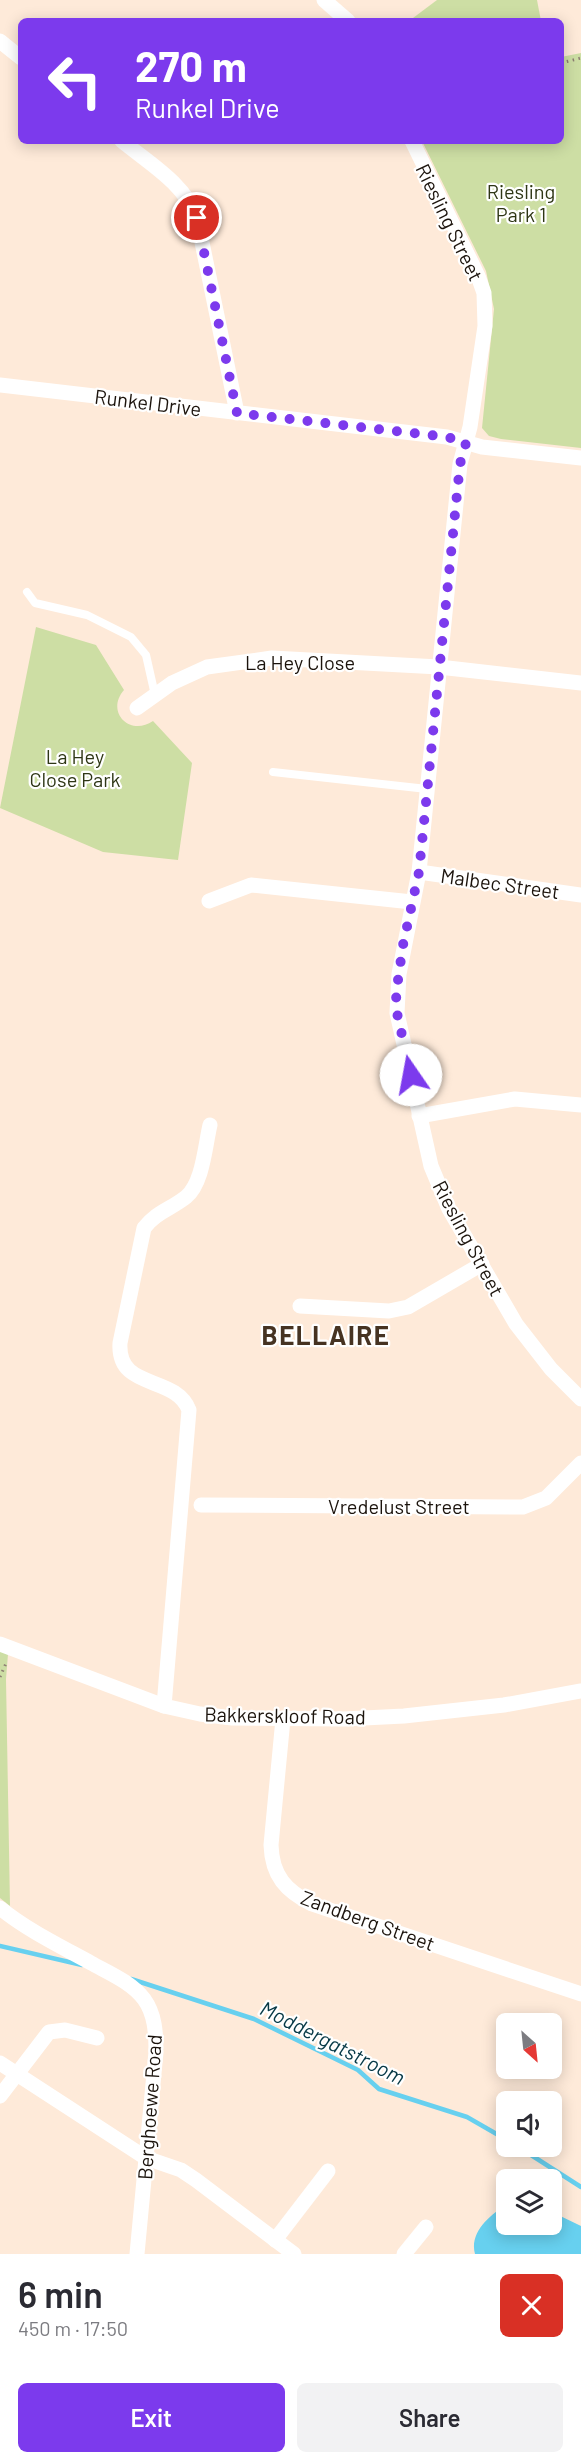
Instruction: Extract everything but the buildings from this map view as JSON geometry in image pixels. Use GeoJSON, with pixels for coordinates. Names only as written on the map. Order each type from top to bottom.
{"type":"FeatureCollection","features":[{"type":"Feature","properties":{"kind":"street"},"geometry":{"type":"LineString","coordinates":[[326,1],[345,18]]}},
{"type":"Feature","properties":{"kind":"street"},"geometry":{"type":"LineString","coordinates":[[0,41],[18,56]]}},
{"type":"Feature","properties":{"kind":"street"},"geometry":{"type":"LineString","coordinates":[[126,144],[180,188],[197,218],[237,413]]}},
{"type":"Feature","properties":{"kind":"street","name":"Riesling Street"},"geometry":{"type":"LineString","coordinates":[[413,144],[478,276],[483,293],[484,326],[466,443],[460,464],[419,872],[396,994],[397,1013],[419,1116],[438,1185],[482,1264],[532,1346],[581,1399]]}},
{"type":"Feature","properties":{"kind":"street","name":"Runkel Drive"},"geometry":{"type":"LineString","coordinates":[[0,384],[447,437],[482,447],[581,458]]}},
{"type":"Feature","properties":{"kind":"street","name":"La Hey Close"},"geometry":{"type":"LineString","coordinates":[[137,708],[191,673],[207,667],[243,660],[314,658],[439,667],[581,683]]}},
{"type":"Feature","properties":{"kind":"street","name":"Malbec Street"},"geometry":{"type":"LineString","coordinates":[[419,872],[581,895]]}},
{"type":"Feature","properties":{"kind":"street"},"geometry":{"type":"LineString","coordinates":[[209,901],[251,885],[412,902]]}},
{"type":"Feature","properties":{"kind":"street"},"geometry":{"type":"LineString","coordinates":[[419,1116],[515,1099],[581,1105]]}},
{"type":"Feature","properties":{"kind":"street"},"geometry":{"type":"LineString","coordinates":[[164,1706],[189,1410],[179,1394],[137,1377],[128,1370],[119,1355],[144,1228],[152,1217],[185,1197],[193,1189],[210,1125]]}},
{"type":"Feature","properties":{"kind":"street"},"geometry":{"type":"LineString","coordinates":[[300,1306],[372,1311],[408,1307],[482,1264]]}},
{"type":"Feature","properties":{"kind":"street","name":"Vredelust Street"},"geometry":{"type":"LineString","coordinates":[[201,1505],[523,1507],[546,1498],[581,1463]]}},
{"type":"Feature","properties":{"kind":"street","name":"Bakkerskloof Road"},"geometry":{"type":"LineString","coordinates":[[0,1644],[164,1706],[200,1714],[283,1719],[344,1719],[460,1711],[581,1691]]}},
{"type":"Feature","properties":{"kind":"street","name":"Zandberg Street"},"geometry":{"type":"LineString","coordinates":[[283,1719],[271,1860],[282,1884],[295,1896],[312,1904],[581,1994]]}},
{"type":"Feature","properties":{"kind":"street","name":"Berghoewe Road"},"geometry":{"type":"LineString","coordinates":[[0,1908],[37,1934],[133,1988],[144,1999],[152,2013],[156,2030],[156,2052],[137,2249]]}},
{"type":"Feature","properties":{"kind":"street"},"geometry":{"type":"LineString","coordinates":[[0,2096],[49,2032],[65,2031],[97,2038]]}},
{"type":"Feature","properties":{"kind":"street"},"geometry":{"type":"LineString","coordinates":[[0,2063],[146,2158],[181,2170],[294,2254]]}},
{"type":"Feature","properties":{"kind":"street"},"geometry":{"type":"LineString","coordinates":[[275,2240],[328,2170]]}},
{"type":"Feature","properties":{"kind":"street"},"geometry":{"type":"LineString","coordinates":[[404,2254],[426,2227]]}},
{"type":"Feature","properties":{"kind":"lane"},"geometry":{"type":"LineString","coordinates":[[27,592],[35,603],[87,615],[130,637],[146,655],[155,695]]}},
{"type":"Feature","properties":{"kind":"lane"},"geometry":{"type":"LineString","coordinates":[[273,772],[427,789]]}},
{"type":"Feature","properties":{"kind":"path"},"geometry":{"type":"LineString","coordinates":[[564,62],[581,58]]}},
{"type":"Feature","properties":{"kind":"green space"},"geometry":{"type":"Polygon","coordinates":[[[437,0],[537,0],[540,18],[413,18],[437,0]]]}},
{"type":"Feature","properties":{"kind":"green space","name":"Riesling Park 1"},"geometry":{"type":"Polygon","coordinates":[[[581,53],[581,448],[501,439],[489,436],[482,428],[494,309],[486,271],[423,144],[564,144],[564,56],[581,53]]]}},
{"type":"Feature","properties":{"kind":"green space","name":"La Hey Close Park"},"geometry":{"type":"Polygon","coordinates":[[[36,627],[96,645],[124,690],[117,706],[123,720],[136,726],[153,721],[192,763],[178,860],[103,852],[0,808],[36,627]]]}},
{"type":"Feature","properties":{"kind":"green space"},"geometry":{"type":"Polygon","coordinates":[[[0,1651],[8,1654],[6,1679],[10,1906],[0,1898],[0,1651]]]}},
{"type":"Feature","properties":{"kind":"water"},"geometry":{"type":"Polygon","coordinates":[[[496,2213],[496,2235],[562,2235],[562,2217],[581,2226],[581,2254],[475,2254],[474,2246],[478,2232],[496,2213]]]}},
{"type":"Feature","properties":{"kind":"waterway","name":"Moddergatstroom"},"geometry":{"type":"LineString","coordinates":[[0,1946],[82,1965]]}},
{"type":"Feature","properties":{"kind":"waterway","name":"Moddergatstroom"},"geometry":{"type":"LineString","coordinates":[[131,1979],[254,2019],[358,2070],[379,2089],[467,2117],[496,2134]]}},
{"type":"Feature","properties":{"kind":"waterway","name":"Moddergatstroom"},"geometry":{"type":"LineString","coordinates":[[534,2157],[581,2187]]}},
{"type":"Feature","properties":{"kind":"district","name":"BELLAIRE"},"geometry":{"type":"Point","coordinates":[326,1334]}},
{"type":"Feature","properties":{"kind":"route"},"geometry":{"type":"LineString","coordinates":[[197,218],[237,413],[447,437],[466,443],[460,464],[419,872],[403,945],[396,994],[397,1013],[411,1075]]}}]}
